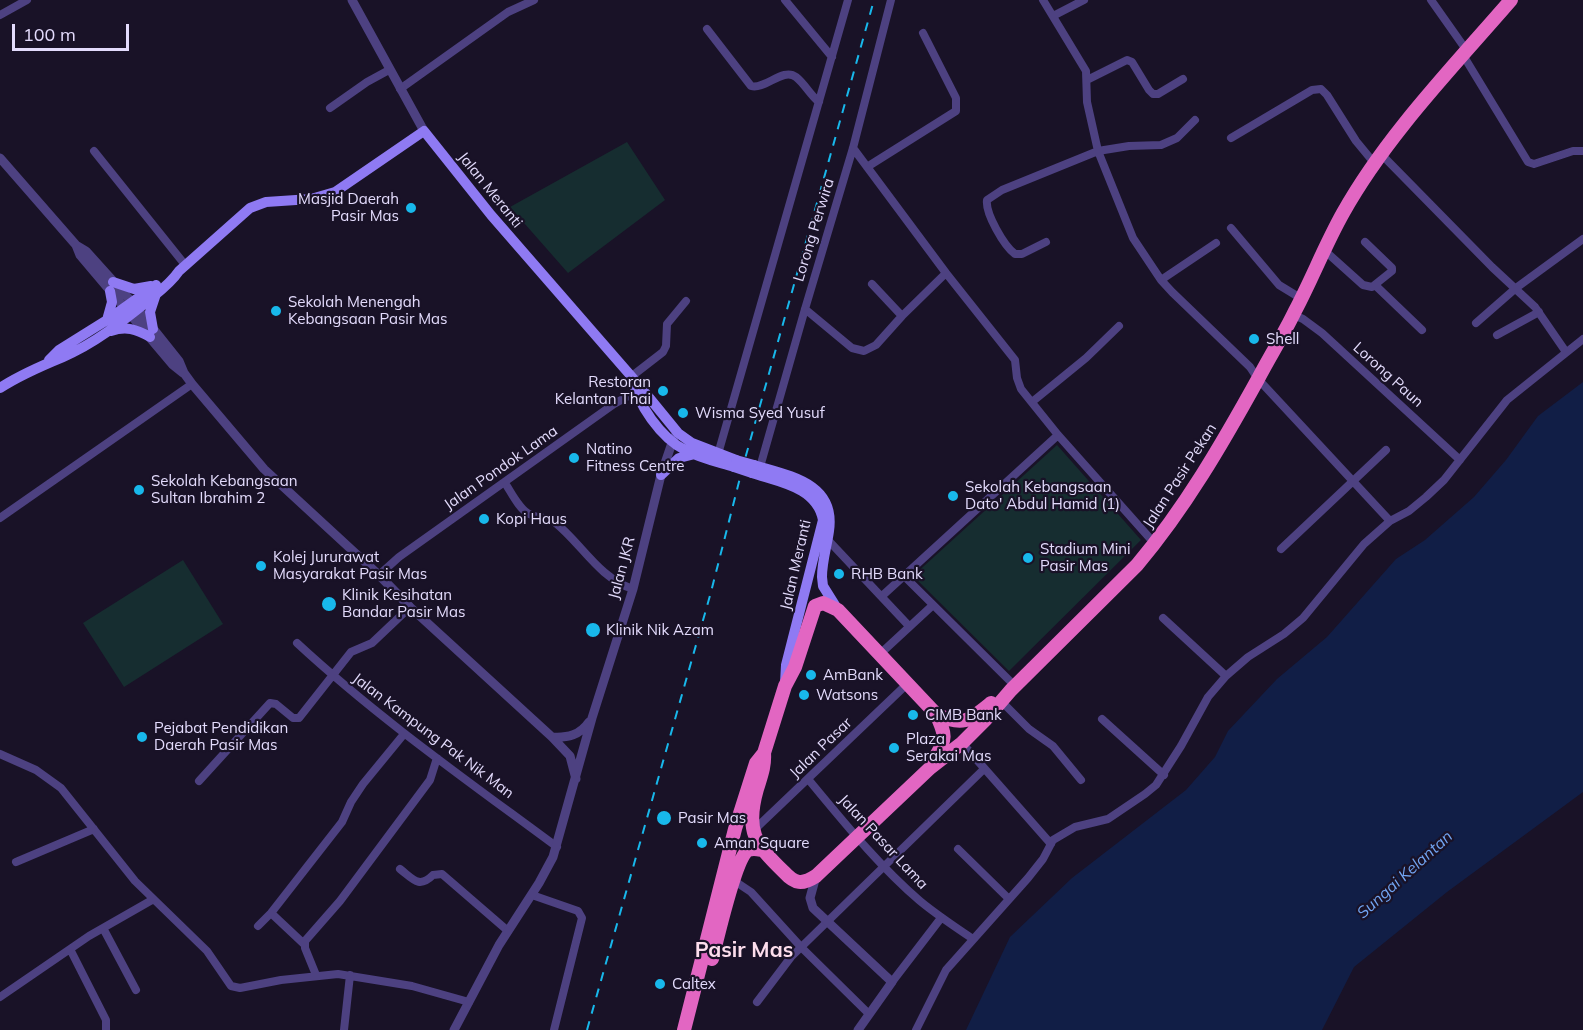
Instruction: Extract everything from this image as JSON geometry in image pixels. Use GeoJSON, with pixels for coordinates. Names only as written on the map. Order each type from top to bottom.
{"type":"FeatureCollection","features":[{"type":"Feature","properties":{"kind":"highway","name":"Jalan Pasir Pekan"},"geometry":{"type":"LineString","coordinates":[[816,876],[930,768],[962,742],[1130,573],[1155,544],[1195,488],[1239,415],[1294,315],[1347,206],[1413,112],[1511,0]]}},
{"type":"Feature","properties":{"kind":"highway"},"geometry":{"type":"LineString","coordinates":[[692,1030],[692,1014],[735,829],[756,764],[764,753],[785,686],[795,667],[806,612],[819,603],[838,610],[906,685],[936,714],[952,722],[970,719],[1009,693]]}},
{"type":"Feature","properties":{"kind":"highway"},"geometry":{"type":"LineString","coordinates":[[930,768],[944,740],[944,733],[936,714]]}},
{"type":"Feature","properties":{"kind":"highway"},"geometry":{"type":"LineString","coordinates":[[764,753],[765,766],[752,811],[754,830],[762,850],[792,881],[804,882],[816,876]]}},
{"type":"Feature","properties":{"kind":"highway"},"geometry":{"type":"LineString","coordinates":[[684,1030],[692,1014],[744,854],[753,848],[762,850]]}},
{"type":"Feature","properties":{"kind":"main road"},"geometry":{"type":"LineString","coordinates":[[0,388],[47,362],[64,357],[105,333],[131,308],[157,289],[169,275],[182,269],[250,208],[266,202],[311,199],[335,192],[424,131]]}},
{"type":"Feature","properties":{"kind":"main road","name":"Jalan Meranti"},"geometry":{"type":"LineString","coordinates":[[424,131],[498,224],[632,378]]}},
{"type":"Feature","properties":{"kind":"main road"},"geometry":{"type":"LineString","coordinates":[[107,320],[111,310],[112,286],[157,289]]}},
{"type":"Feature","properties":{"kind":"main road"},"geometry":{"type":"LineString","coordinates":[[105,333],[127,328],[152,333],[150,312],[157,289]]}},
{"type":"Feature","properties":{"kind":"main road"},"geometry":{"type":"LineString","coordinates":[[47,362],[59,350],[131,308]]}},
{"type":"Feature","properties":{"kind":"main road"},"geometry":{"type":"LineString","coordinates":[[632,378],[639,391]]}},
{"type":"Feature","properties":{"kind":"main road","name":"Jalan Meranti"},"geometry":{"type":"LineString","coordinates":[[639,391],[675,437],[696,454],[756,469],[826,500],[830,515],[822,577],[823,586],[838,610]]}},
{"type":"Feature","properties":{"kind":"main road","name":"Jalan Meranti"},"geometry":{"type":"LineString","coordinates":[[675,437],[718,454],[735,464]]}},
{"type":"Feature","properties":{"kind":"main road"},"geometry":{"type":"LineString","coordinates":[[661,475],[679,458],[696,454]]}},
{"type":"Feature","properties":{"kind":"main road","name":"Jalan Meranti"},"geometry":{"type":"LineString","coordinates":[[785,686],[786,665],[806,612],[822,526],[817,496]]}},
{"type":"Feature","properties":{"kind":"street"},"geometry":{"type":"LineString","coordinates":[[0,15],[27,0]]}},
{"type":"Feature","properties":{"kind":"street","name":"Jalan Meranti"},"geometry":{"type":"LineString","coordinates":[[351,0],[424,131]]}},
{"type":"Feature","properties":{"kind":"street"},"geometry":{"type":"LineString","coordinates":[[400,89],[508,12],[534,0]]}},
{"type":"Feature","properties":{"kind":"street"},"geometry":{"type":"LineString","coordinates":[[785,0],[832,57]]}},
{"type":"Feature","properties":{"kind":"street"},"geometry":{"type":"LineString","coordinates":[[718,454],[848,0]]}},
{"type":"Feature","properties":{"kind":"street","name":"Lorong Perwira"},"geometry":{"type":"LineString","coordinates":[[756,469],[853,148],[891,0]]}},
{"type":"Feature","properties":{"kind":"street"},"geometry":{"type":"LineString","coordinates":[[1043,0],[1082,63],[1087,80],[1088,102],[1098,151],[1130,233],[1161,280],[1250,367],[1258,379],[1390,520]]}},
{"type":"Feature","properties":{"kind":"street"},"geometry":{"type":"LineString","coordinates":[[1053,16],[1084,0]]}},
{"type":"Feature","properties":{"kind":"street"},"geometry":{"type":"LineString","coordinates":[[1431,0],[1465,53],[1528,162],[1534,165],[1573,151],[1583,151]]}},
{"type":"Feature","properties":{"kind":"street"},"geometry":{"type":"LineString","coordinates":[[707,29],[751,86],[758,87],[792,75],[797,77],[819,102]]}},
{"type":"Feature","properties":{"kind":"street"},"geometry":{"type":"LineString","coordinates":[[867,167],[956,111],[956,98],[923,33]]}},
{"type":"Feature","properties":{"kind":"street"},"geometry":{"type":"LineString","coordinates":[[1087,80],[1127,60],[1132,62],[1153,94],[1158,94],[1183,79]]}},
{"type":"Feature","properties":{"kind":"street"},"geometry":{"type":"LineString","coordinates":[[330,108],[368,81],[389,70]]}},
{"type":"Feature","properties":{"kind":"street"},"geometry":{"type":"LineString","coordinates":[[1231,138],[1312,90],[1321,89],[1356,141],[1379,159],[1516,288],[1539,312],[1566,352]]}},
{"type":"Feature","properties":{"kind":"street"},"geometry":{"type":"LineString","coordinates":[[1046,242],[1022,254],[1011,252],[988,215],[987,200],[1002,190],[1098,151],[1129,146],[1161,145],[1177,138],[1195,120]]}},
{"type":"Feature","properties":{"kind":"street"},"geometry":{"type":"LineString","coordinates":[[853,148],[946,273],[1015,360],[1018,383],[1032,402],[1058,435],[1155,544]]}},
{"type":"Feature","properties":{"kind":"street"},"geometry":{"type":"LineString","coordinates":[[94,151],[182,269]]}},
{"type":"Feature","properties":{"kind":"street"},"geometry":{"type":"LineString","coordinates":[[0,158],[76,244],[80,255],[131,308],[152,333],[173,365],[184,373],[264,469],[552,737],[570,756],[575,768],[576,779]]}},
{"type":"Feature","properties":{"kind":"street"},"geometry":{"type":"LineString","coordinates":[[1231,228],[1279,285],[1302,299]]}},
{"type":"Feature","properties":{"kind":"street"},"geometry":{"type":"LineString","coordinates":[[1476,323],[1516,288],[1583,239]]}},
{"type":"Feature","properties":{"kind":"street"},"geometry":{"type":"LineString","coordinates":[[1324,250],[1368,287],[1375,285],[1392,271],[1392,268],[1365,242]]}},
{"type":"Feature","properties":{"kind":"street"},"geometry":{"type":"LineString","coordinates":[[1161,280],[1216,243]]}},
{"type":"Feature","properties":{"kind":"street"},"geometry":{"type":"LineString","coordinates":[[805,309],[852,348],[864,351],[876,345],[946,273]]}},
{"type":"Feature","properties":{"kind":"street"},"geometry":{"type":"LineString","coordinates":[[872,284],[902,316]]}},
{"type":"Feature","properties":{"kind":"street"},"geometry":{"type":"LineString","coordinates":[[1375,285],[1422,330]]}},
{"type":"Feature","properties":{"kind":"street"},"geometry":{"type":"LineString","coordinates":[[632,378],[663,352],[666,346],[666,327],[686,301]]}},
{"type":"Feature","properties":{"kind":"street"},"geometry":{"type":"LineString","coordinates":[[1497,335],[1539,312]]}},
{"type":"Feature","properties":{"kind":"street","name":"Lorong Paun"},"geometry":{"type":"LineString","coordinates":[[1294,315],[1322,333],[1460,460]]}},
{"type":"Feature","properties":{"kind":"street"},"geometry":{"type":"LineString","coordinates":[[1032,402],[1086,358],[1119,326]]}},
{"type":"Feature","properties":{"kind":"street"},"geometry":{"type":"LineString","coordinates":[[916,1030],[946,970],[986,927],[1043,859],[1058,836],[1075,827],[1108,819],[1145,794],[1164,775],[1208,697],[1226,676],[1248,657],[1304,618],[1348,562],[1390,520],[1409,511],[1426,497],[1460,460],[1507,400],[1583,339]]}},
{"type":"Feature","properties":{"kind":"street"},"geometry":{"type":"LineString","coordinates":[[0,518],[192,384]]}},
{"type":"Feature","properties":{"kind":"street","name":"Jalan Pondok Lama"},"geometry":{"type":"LineString","coordinates":[[379,575],[399,558],[614,404],[639,391]]}},
{"type":"Feature","properties":{"kind":"street"},"geometry":{"type":"LineString","coordinates":[[882,596],[1058,435]]}},
{"type":"Feature","properties":{"kind":"street","name":"Jalan JKR"},"geometry":{"type":"LineString","coordinates":[[454,1030],[508,931],[548,868],[557,847],[592,718],[633,589],[661,475],[675,437]]}},
{"type":"Feature","properties":{"kind":"street"},"geometry":{"type":"LineString","coordinates":[[1281,549],[1386,450]]}},
{"type":"Feature","properties":{"kind":"street"},"geometry":{"type":"LineString","coordinates":[[505,483],[525,511],[553,521],[603,570],[633,589]]}},
{"type":"Feature","properties":{"kind":"street"},"geometry":{"type":"LineString","coordinates":[[828,540],[909,626]]}},
{"type":"Feature","properties":{"kind":"street"},"geometry":{"type":"LineString","coordinates":[[904,576],[933,605],[1009,693],[1029,729],[1053,746],[1081,780]]}},
{"type":"Feature","properties":{"kind":"street"},"geometry":{"type":"LineString","coordinates":[[880,654],[933,605]]}},
{"type":"Feature","properties":{"kind":"street"},"geometry":{"type":"LineString","coordinates":[[199,782],[270,703],[276,704],[297,718],[333,677],[351,652],[372,643],[410,607]]}},
{"type":"Feature","properties":{"kind":"street"},"geometry":{"type":"LineString","coordinates":[[1163,618],[1226,676]]}},
{"type":"Feature","properties":{"kind":"street","name":"Jalan Kampung Pak Nik Man"},"geometry":{"type":"LineString","coordinates":[[297,643],[333,677],[404,735],[557,847]]}},
{"type":"Feature","properties":{"kind":"street","name":"Jalan Pasar"},"geometry":{"type":"LineString","coordinates":[[754,830],[906,685]]}},
{"type":"Feature","properties":{"kind":"street"},"geometry":{"type":"LineString","coordinates":[[552,737],[572,736],[584,729],[592,718]]}},
{"type":"Feature","properties":{"kind":"street"},"geometry":{"type":"LineString","coordinates":[[1102,719],[1164,775]]}},
{"type":"Feature","properties":{"kind":"street"},"geometry":{"type":"LineString","coordinates":[[258,926],[271,913],[342,822],[363,784],[404,735]]}},
{"type":"Feature","properties":{"kind":"street"},"geometry":{"type":"LineString","coordinates":[[962,742],[1051,844]]}},
{"type":"Feature","properties":{"kind":"street"},"geometry":{"type":"LineString","coordinates":[[0,754],[19,761],[49,778],[72,799],[117,860],[152,900],[207,951],[228,983],[235,988],[316,975],[350,975],[412,986],[469,1002]]}},
{"type":"Feature","properties":{"kind":"street"},"geometry":{"type":"LineString","coordinates":[[304,944],[340,901],[429,780],[438,758]]}},
{"type":"Feature","properties":{"kind":"street"},"geometry":{"type":"LineString","coordinates":[[757,1002],[791,957],[984,769]]}},
{"type":"Feature","properties":{"kind":"street","name":"Jalan Pasar Lama"},"geometry":{"type":"LineString","coordinates":[[808,779],[857,837],[920,901],[973,939]]}},
{"type":"Feature","properties":{"kind":"street"},"geometry":{"type":"LineString","coordinates":[[16,862],[94,829]]}},
{"type":"Feature","properties":{"kind":"street"},"geometry":{"type":"LineString","coordinates":[[958,849],[1009,899]]}},
{"type":"Feature","properties":{"kind":"street"},"geometry":{"type":"LineString","coordinates":[[400,870],[420,883],[427,881],[433,875],[442,874],[508,931]]}},
{"type":"Feature","properties":{"kind":"street"},"geometry":{"type":"LineString","coordinates":[[816,876],[811,902],[827,922],[892,982]]}},
{"type":"Feature","properties":{"kind":"street"},"geometry":{"type":"LineString","coordinates":[[734,879],[751,892],[801,947],[869,1014]]}},
{"type":"Feature","properties":{"kind":"street"},"geometry":{"type":"LineString","coordinates":[[532,895],[578,911],[582,918],[554,1030]]}},
{"type":"Feature","properties":{"kind":"street"},"geometry":{"type":"LineString","coordinates":[[0,997],[70,949],[152,900]]}},
{"type":"Feature","properties":{"kind":"street"},"geometry":{"type":"LineString","coordinates":[[271,913],[304,944],[316,975]]}},
{"type":"Feature","properties":{"kind":"street"},"geometry":{"type":"LineString","coordinates":[[858,1030],[941,918]]}},
{"type":"Feature","properties":{"kind":"street"},"geometry":{"type":"LineString","coordinates":[[104,928],[136,990]]}},
{"type":"Feature","properties":{"kind":"street"},"geometry":{"type":"LineString","coordinates":[[70,949],[106,1020],[106,1030]]}},
{"type":"Feature","properties":{"kind":"street"},"geometry":{"type":"LineString","coordinates":[[344,1030],[350,975]]}},
{"type":"Feature","properties":{"kind":"green space"},"geometry":{"type":"Polygon","coordinates":[[[627,142],[665,200],[568,273],[510,207],[627,142]]]}},
{"type":"Feature","properties":{"kind":"green space","name":"Stadium Mini Pasir Mas"},"geometry":{"type":"Polygon","coordinates":[[[1057,445],[1141,540],[1009,671],[913,576],[1057,445]]]}},
{"type":"Feature","properties":{"kind":"green space"},"geometry":{"type":"Polygon","coordinates":[[[183,560],[223,624],[124,687],[83,623],[183,560]]]}},
{"type":"Feature","properties":{"kind":"water","name":"Sungai Kelantan"},"geometry":{"type":"Polygon","coordinates":[[[1583,382],[1583,792],[1447,892],[1354,967],[1322,1030],[966,1030],[1010,937],[1072,878],[1186,790],[1215,757],[1228,731],[1277,679],[1327,637],[1396,559],[1425,540],[1474,497],[1506,460],[1538,416],[1583,382]]]}},
{"type":"Feature","properties":{"kind":"railway"},"geometry":{"type":"LineString","coordinates":[[587,1030],[711,592],[743,466],[874,0]]}},
{"type":"Feature","properties":{"kind":"place","name":"Masjid Daerah Pasir Mas"},"geometry":{"type":"Point","coordinates":[411,208]}},
{"type":"Feature","properties":{"kind":"place","name":"Sekolah Menengah Kebangsaan Pasir Mas"},"geometry":{"type":"Point","coordinates":[276,311]}},
{"type":"Feature","properties":{"kind":"place","name":"Shell"},"geometry":{"type":"Point","coordinates":[1254,339]}},
{"type":"Feature","properties":{"kind":"place","name":"Restoran Kelantan Thai"},"geometry":{"type":"Point","coordinates":[663,391]}},
{"type":"Feature","properties":{"kind":"place","name":"Wisma Syed Yusuf"},"geometry":{"type":"Point","coordinates":[683,413]}},
{"type":"Feature","properties":{"kind":"place","name":"Natino Fitness Centre"},"geometry":{"type":"Point","coordinates":[574,458]}},
{"type":"Feature","properties":{"kind":"place","name":"Sekolah Kebangsaan Sultan Ibrahim 2"},"geometry":{"type":"Point","coordinates":[139,490]}},
{"type":"Feature","properties":{"kind":"place","name":"Sekolah Kebangsaan Dato' Abdul Hamid (1)"},"geometry":{"type":"Point","coordinates":[953,496]}},
{"type":"Feature","properties":{"kind":"place","name":"Kopi Haus"},"geometry":{"type":"Point","coordinates":[484,519]}},
{"type":"Feature","properties":{"kind":"place","name":"Stadium Mini Pasir Mas"},"geometry":{"type":"Point","coordinates":[1028,558]}},
{"type":"Feature","properties":{"kind":"place","name":"Kolej Jururawat Masyarakat Pasir Mas"},"geometry":{"type":"Point","coordinates":[261,566]}},
{"type":"Feature","properties":{"kind":"place","name":"RHB Bank"},"geometry":{"type":"Point","coordinates":[839,574]}},
{"type":"Feature","properties":{"kind":"place","name":"Klinik Kesihatan Bandar Pasir Mas"},"geometry":{"type":"Point","coordinates":[329,604]}},
{"type":"Feature","properties":{"kind":"place","name":"Klinik Nik Azam"},"geometry":{"type":"Point","coordinates":[593,630]}},
{"type":"Feature","properties":{"kind":"place","name":"AmBank"},"geometry":{"type":"Point","coordinates":[811,675]}},
{"type":"Feature","properties":{"kind":"place","name":"Watsons"},"geometry":{"type":"Point","coordinates":[804,695]}},
{"type":"Feature","properties":{"kind":"place","name":"CIMB Bank"},"geometry":{"type":"Point","coordinates":[913,715]}},
{"type":"Feature","properties":{"kind":"place","name":"Pejabat Pendidikan Daerah Pasir Mas"},"geometry":{"type":"Point","coordinates":[142,737]}},
{"type":"Feature","properties":{"kind":"place","name":"Plaza Serakai Mas"},"geometry":{"type":"Point","coordinates":[894,748]}},
{"type":"Feature","properties":{"kind":"place","name":"Pasir Mas"},"geometry":{"type":"Point","coordinates":[664,818]}},
{"type":"Feature","properties":{"kind":"place","name":"Aman Square"},"geometry":{"type":"Point","coordinates":[702,843]}},
{"type":"Feature","properties":{"kind":"place","name":"Caltex"},"geometry":{"type":"Point","coordinates":[660,984]}},
{"type":"Feature","properties":{"kind":"district","name":"Pasir Mas"},"geometry":{"type":"Point","coordinates":[744,951]}}]}
